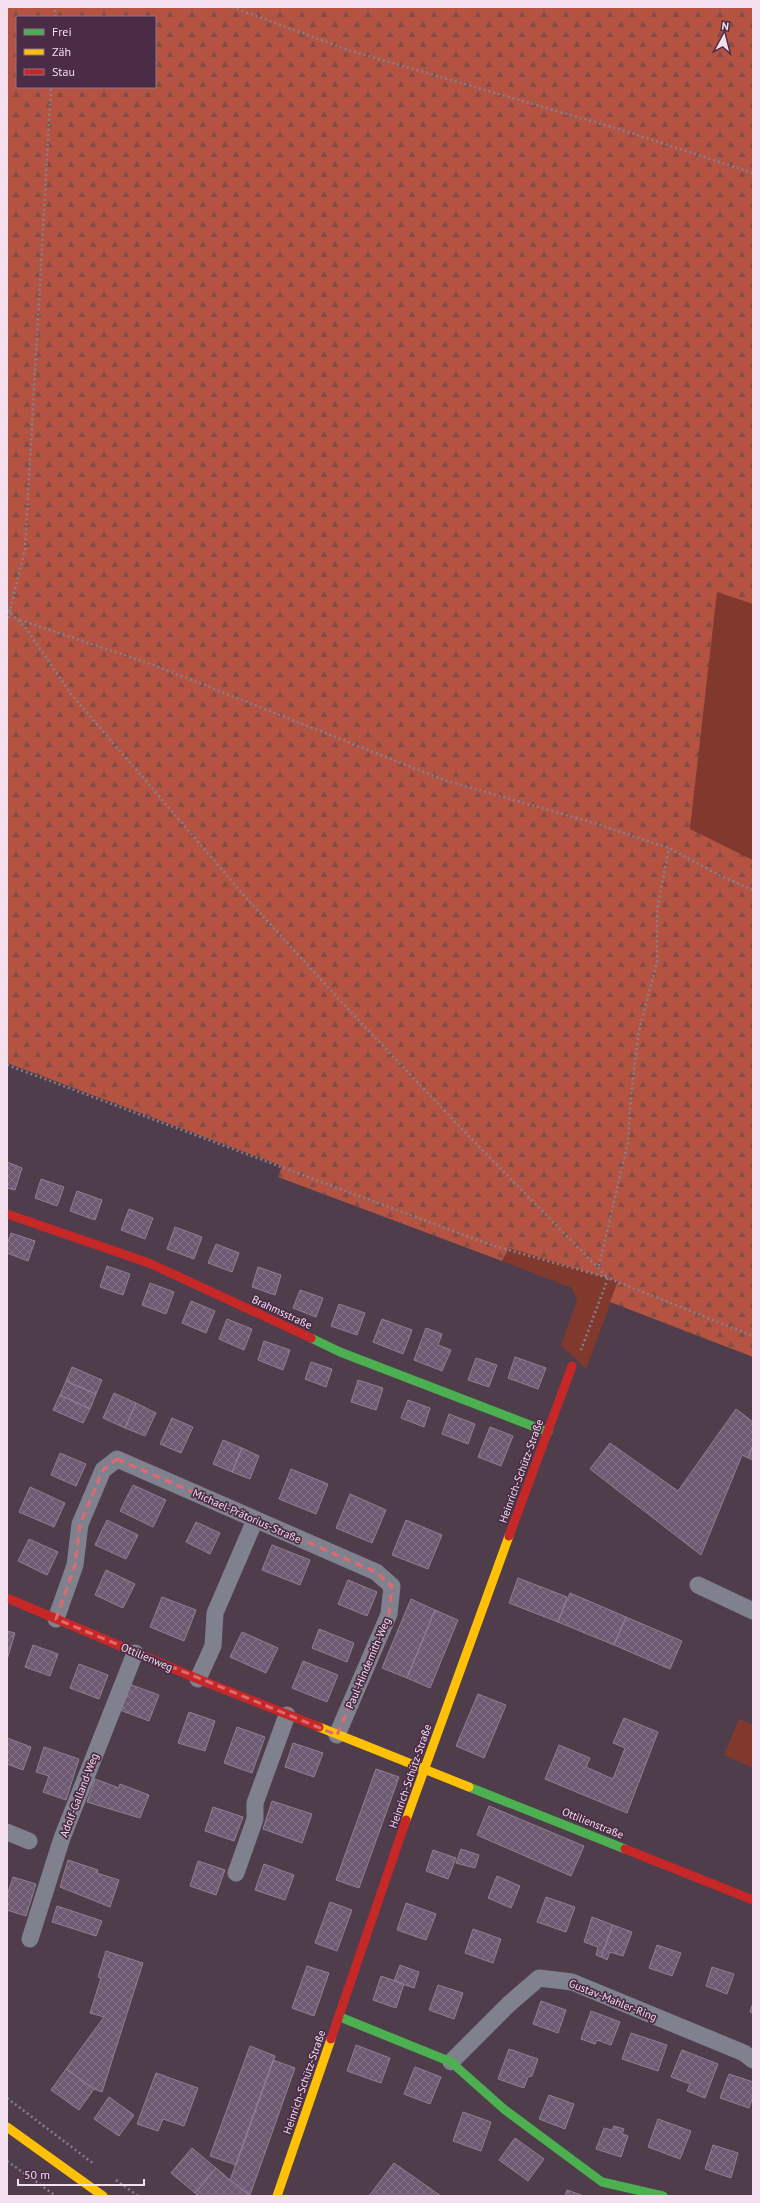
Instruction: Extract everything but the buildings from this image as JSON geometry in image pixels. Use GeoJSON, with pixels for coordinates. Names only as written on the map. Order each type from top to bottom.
{"type":"FeatureCollection","features":[{"type":"Feature","properties":{"kind":"street","name":"Brahmsstraße"},"geometry":{"type":"LineString","coordinates":[[7,1214],[149,1263],[340,1352],[548,1432]]}},
{"type":"Feature","properties":{"kind":"street","name":"Heinrich-Schütz-Straße"},"geometry":{"type":"LineString","coordinates":[[277,2196],[340,2017],[424,1769],[572,1366]]}},
{"type":"Feature","properties":{"kind":"street","name":"Michael-Prätorius-Straße"},"geometry":{"type":"LineString","coordinates":[[56,1619],[75,1565],[80,1524],[103,1470],[117,1459],[376,1572]]}},
{"type":"Feature","properties":{"kind":"street"},"geometry":{"type":"LineString","coordinates":[[198,1679],[213,1646],[215,1613],[255,1520]]}},
{"type":"Feature","properties":{"kind":"street","name":"Paul-Hindemith-Weg"},"geometry":{"type":"LineString","coordinates":[[337,1735],[389,1614],[392,1586],[376,1572]]}},
{"type":"Feature","properties":{"kind":"street"},"geometry":{"type":"LineString","coordinates":[[698,1585],[753,1610]]}},
{"type":"Feature","properties":{"kind":"street","name":"Ottilienweg"},"geometry":{"type":"LineString","coordinates":[[7,1598],[198,1679],[424,1769]]}},
{"type":"Feature","properties":{"kind":"street","name":"Adolf-Galland-Weg"},"geometry":{"type":"LineString","coordinates":[[30,1939],[62,1838],[135,1652]]}},
{"type":"Feature","properties":{"kind":"street"},"geometry":{"type":"LineString","coordinates":[[236,1873],[255,1819],[255,1803],[287,1715]]}},
{"type":"Feature","properties":{"kind":"street","name":"Ottilienstraße"},"geometry":{"type":"LineString","coordinates":[[424,1769],[753,1900]]}},
{"type":"Feature","properties":{"kind":"street"},"geometry":{"type":"LineString","coordinates":[[7,1832],[29,1841]]}},
{"type":"Feature","properties":{"kind":"street","name":"Gustav-Mahler-Ring"},"geometry":{"type":"LineString","coordinates":[[451,2062],[509,2004],[539,1978],[572,1982],[744,2053],[753,2060]]}},
{"type":"Feature","properties":{"kind":"street"},"geometry":{"type":"LineString","coordinates":[[340,2017],[451,2062],[505,2110],[602,2182],[663,2196]]}},
{"type":"Feature","properties":{"kind":"street"},"geometry":{"type":"LineString","coordinates":[[8,2129],[103,2196]]}},
{"type":"Feature","properties":{"kind":"path"},"geometry":{"type":"LineString","coordinates":[[232,7],[348,50],[622,130],[753,173]]}},
{"type":"Feature","properties":{"kind":"path"},"geometry":{"type":"LineString","coordinates":[[7,624],[25,549],[51,88]]}},
{"type":"Feature","properties":{"kind":"path"},"geometry":{"type":"LineString","coordinates":[[7,605],[71,694],[254,907],[459,1126],[599,1267],[608,1278]]}},
{"type":"Feature","properties":{"kind":"path"},"geometry":{"type":"LineString","coordinates":[[7,610],[11,612]]}},
{"type":"Feature","properties":{"kind":"path"},"geometry":{"type":"LineString","coordinates":[[19,620],[151,664],[444,780],[594,823],[669,848],[721,876],[753,890]]}},
{"type":"Feature","properties":{"kind":"path"},"geometry":{"type":"LineString","coordinates":[[599,1267],[628,1142],[631,1096],[639,1030],[657,962],[657,910],[669,848]]}},
{"type":"Feature","properties":{"kind":"path"},"geometry":{"type":"LineString","coordinates":[[7,1065],[491,1245],[608,1278],[753,1336]]}},
{"type":"Feature","properties":{"kind":"path"},"geometry":{"type":"LineString","coordinates":[[580,1352],[608,1278]]}},
{"type":"Feature","properties":{"kind":"path"},"geometry":{"type":"LineString","coordinates":[[7,2098],[100,2168]]}},
{"type":"Feature","properties":{"kind":"path"},"geometry":{"type":"LineString","coordinates":[[7,2161],[56,2196]]}},
{"type":"Feature","properties":{"kind":"path"},"geometry":{"type":"LineString","coordinates":[[112,2177],[138,2196]]}},
{"type":"Feature","properties":{"kind":"highlighted area"},"geometry":{"type":"Polygon","coordinates":[[[117,1459],[376,1572],[392,1586],[389,1614],[337,1735],[56,1619],[75,1565],[80,1524],[103,1470],[117,1459]]]}},
{"type":"Feature","properties":{"kind":"shaded area"},"geometry":{"type":"Polygon","coordinates":[[[717,591],[753,603],[753,860],[690,829],[717,591]]]}},
{"type":"Feature","properties":{"kind":"shaded area"},"geometry":{"type":"Polygon","coordinates":[[[509,1248],[619,1281],[586,1369],[561,1345],[577,1301],[572,1288],[502,1261],[509,1248]]]}},
{"type":"Feature","properties":{"kind":"shaded area"},"geometry":{"type":"Polygon","coordinates":[[[739,1719],[753,1725],[753,1768],[724,1755],[739,1719]]]}},
{"type":"Feature","properties":{"kind":"green space"},"geometry":{"type":"Polygon","coordinates":[[[7,7],[753,7],[753,604],[717,592],[690,829],[753,860],[753,1357],[610,1302],[618,1281],[509,1248],[502,1261],[278,1177],[282,1166],[7,1063],[7,7]]]}},
{"type":"Feature","properties":{"kind":"traffic: fast"},"geometry":{"type":"LineString","coordinates":[[311,1338],[340,1352],[548,1432]]}},
{"type":"Feature","properties":{"kind":"traffic: fast"},"geometry":{"type":"LineString","coordinates":[[469,1787],[625,1849]]}},
{"type":"Feature","properties":{"kind":"traffic: fast"},"geometry":{"type":"LineString","coordinates":[[340,2017],[451,2062],[505,2110],[602,2182],[663,2196]]}},
{"type":"Feature","properties":{"kind":"traffic: slow"},"geometry":{"type":"LineString","coordinates":[[406,1820],[509,1536]]}},
{"type":"Feature","properties":{"kind":"traffic: slow"},"geometry":{"type":"LineString","coordinates":[[319,1727],[469,1787]]}},
{"type":"Feature","properties":{"kind":"traffic: slow"},"geometry":{"type":"LineString","coordinates":[[277,2196],[331,2039]]}},
{"type":"Feature","properties":{"kind":"traffic: slow"},"geometry":{"type":"LineString","coordinates":[[7,2127],[103,2196]]}},
{"type":"Feature","properties":{"kind":"traffic: jam"},"geometry":{"type":"LineString","coordinates":[[7,1214],[149,1263],[311,1338]]}},
{"type":"Feature","properties":{"kind":"traffic: jam"},"geometry":{"type":"LineString","coordinates":[[509,1536],[572,1366]]}},
{"type":"Feature","properties":{"kind":"traffic: jam"},"geometry":{"type":"LineString","coordinates":[[7,1598],[198,1679],[319,1727]]}},
{"type":"Feature","properties":{"kind":"traffic: jam"},"geometry":{"type":"LineString","coordinates":[[331,2039],[406,1820]]}},
{"type":"Feature","properties":{"kind":"traffic: jam"},"geometry":{"type":"LineString","coordinates":[[625,1849],[753,1900]]}}]}
